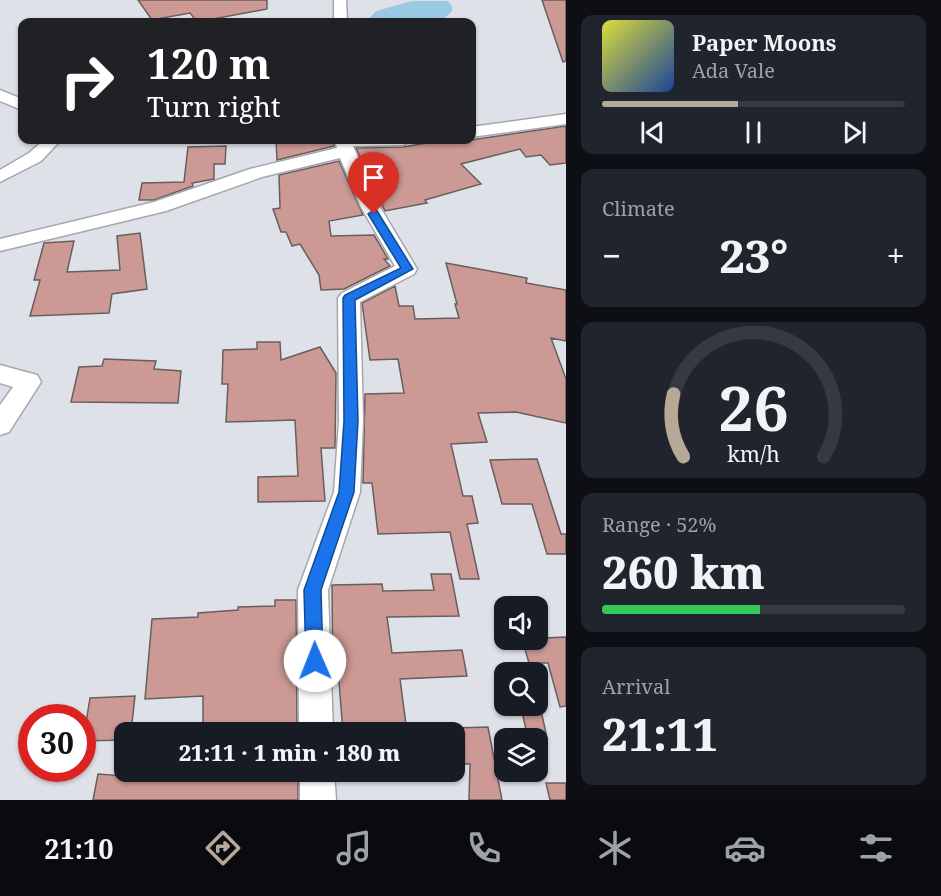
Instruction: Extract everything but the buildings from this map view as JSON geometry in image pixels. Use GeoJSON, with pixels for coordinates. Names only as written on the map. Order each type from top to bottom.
{"type":"FeatureCollection","features":[{"type":"Feature","properties":{"kind":"street"},"geometry":{"type":"LineString","coordinates":[[340,0],[341,18]]}},
{"type":"Feature","properties":{"kind":"street"},"geometry":{"type":"LineString","coordinates":[[0,95],[18,103]]}},
{"type":"Feature","properties":{"kind":"street"},"geometry":{"type":"LineString","coordinates":[[476,131],[566,119]]}},
{"type":"Feature","properties":{"kind":"street"},"geometry":{"type":"LineString","coordinates":[[0,177],[35,157],[49,144]]}},
{"type":"Feature","properties":{"kind":"street"},"geometry":{"type":"LineString","coordinates":[[0,245],[159,207],[344,144],[350,165],[374,214],[407,269],[349,298],[351,421],[346,492],[313,590],[316,722]]}},
{"type":"Feature","properties":{"kind":"street"},"geometry":{"type":"LineString","coordinates":[[0,374],[29,382],[0,425]]}},
{"type":"Feature","properties":{"kind":"street"},"geometry":{"type":"LineString","coordinates":[[317,782],[318,800]]}},
{"type":"Feature","properties":{"kind":"water"},"geometry":{"type":"Polygon","coordinates":[[[412,1],[448,1],[452,6],[452,11],[445,18],[370,18],[376,11],[412,1]]]}},
{"type":"Feature","properties":{"kind":"route"},"geometry":{"type":"LineString","coordinates":[[315,661],[313,590],[346,492],[351,421],[349,298],[407,269],[374,214]]}}]}
